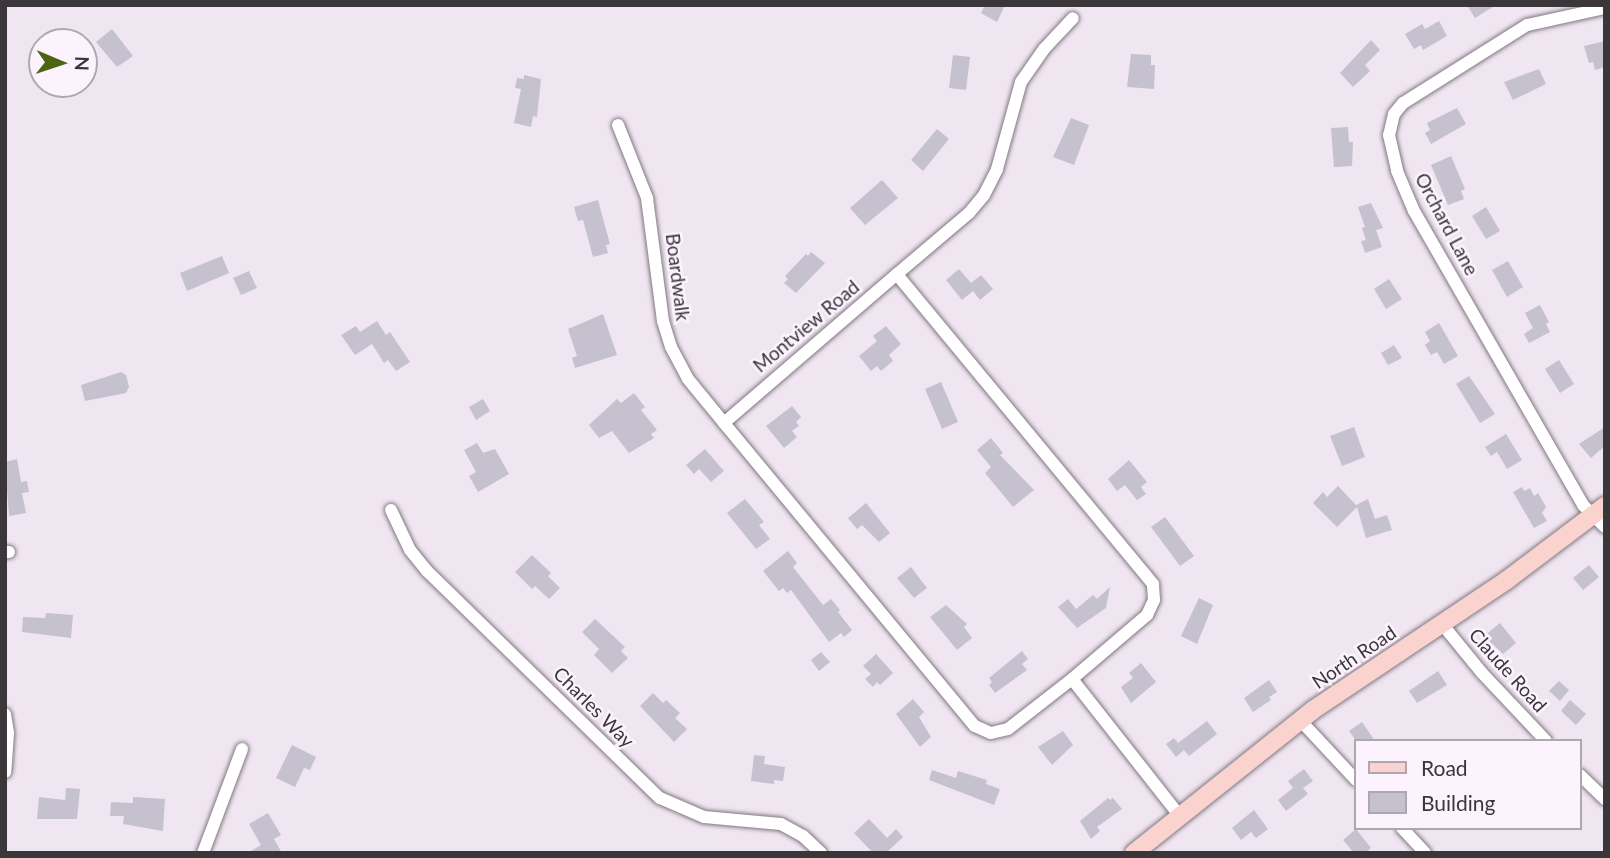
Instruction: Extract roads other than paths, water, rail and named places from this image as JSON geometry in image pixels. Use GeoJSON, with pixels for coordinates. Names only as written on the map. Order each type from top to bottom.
{"type":"FeatureCollection","features":[{"type":"Feature","properties":{"kind":"main road","name":"North Road"},"geometry":{"type":"LineString","coordinates":[[1134,853],[1300,720],[1601,516]]}},
{"type":"Feature","properties":{"kind":"street","name":"Orchard Lane"},"geometry":{"type":"LineString","coordinates":[[1601,516],[1583,505],[1414,211],[1397,171],[1390,135],[1394,114],[1403,103],[1527,25],[1605,8]]}},
{"type":"Feature","properties":{"kind":"street","name":"Montview Road"},"geometry":{"type":"LineString","coordinates":[[724,423],[969,213],[984,195],[996,169],[1021,82],[1044,49],[1073,18]]}},
{"type":"Feature","properties":{"kind":"street","name":"Boardwalk"},"geometry":{"type":"LineString","coordinates":[[618,125],[647,198],[663,321],[671,348],[688,379],[724,423]]}},
{"type":"Feature","properties":{"kind":"street"},"geometry":{"type":"LineString","coordinates":[[724,423],[975,726],[991,733],[1008,729],[1147,615],[1154,600],[1153,584],[897,274]]}},
{"type":"Feature","properties":{"kind":"street","name":"Charles Way"},"geometry":{"type":"LineString","coordinates":[[391,510],[410,550],[427,571],[660,799],[704,817],[781,824],[803,836],[821,853]]}},
{"type":"Feature","properties":{"kind":"street","name":"Claude Road"},"geometry":{"type":"LineString","coordinates":[[1442,624],[1482,673],[1544,739]]}},
{"type":"Feature","properties":{"kind":"street"},"geometry":{"type":"LineString","coordinates":[[1072,678],[1179,815]]}},
{"type":"Feature","properties":{"kind":"street"},"geometry":{"type":"LineString","coordinates":[[5,714],[8,733],[5,772]]}},
{"type":"Feature","properties":{"kind":"street"},"geometry":{"type":"LineString","coordinates":[[1300,720],[1354,778]]}},
{"type":"Feature","properties":{"kind":"street"},"geometry":{"type":"LineString","coordinates":[[203,853],[242,749]]}},
{"type":"Feature","properties":{"kind":"street"},"geometry":{"type":"LineString","coordinates":[[1582,777],[1605,799]]}},
{"type":"Feature","properties":{"kind":"street"},"geometry":{"type":"LineString","coordinates":[[1404,830],[1425,853]]}}]}
